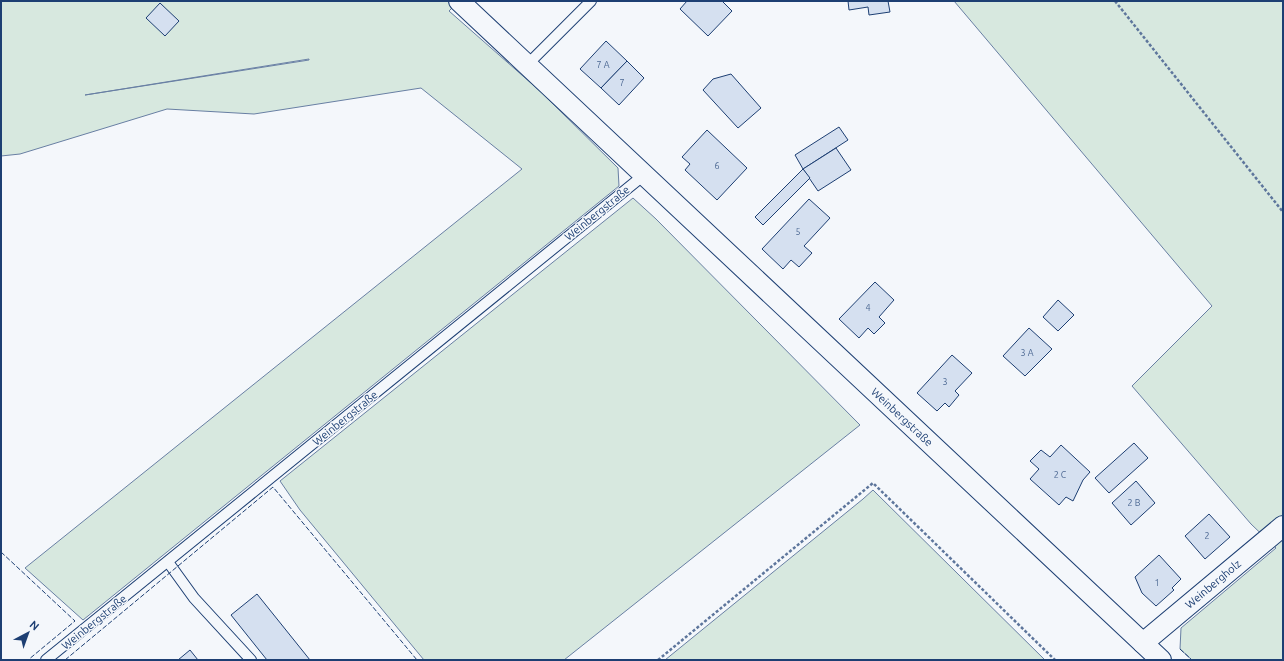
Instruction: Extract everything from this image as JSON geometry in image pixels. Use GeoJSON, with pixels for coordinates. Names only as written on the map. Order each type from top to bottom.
{"type":"FeatureCollection","features":[{"type":"Feature","properties":{"kind":"street","name":"Weinbergstraße"},"geometry":{"type":"LineString","coordinates":[[459,1],[1161,660]]}},
{"type":"Feature","properties":{"kind":"street","name":"Weinbergholz"},"geometry":{"type":"LineString","coordinates":[[1143,643],[1283,526]]}},
{"type":"Feature","properties":{"kind":"lane"},"geometry":{"type":"LineString","coordinates":[[527,65],[591,1]]}},
{"type":"Feature","properties":{"kind":"lane","name":"Weinbergstraße"},"geometry":{"type":"LineString","coordinates":[[46,660],[644,175]]}},
{"type":"Feature","properties":{"kind":"lane"},"geometry":{"type":"LineString","coordinates":[[168,562],[194,598],[251,660]]}},
{"type":"Feature","properties":{"kind":"path"},"geometry":{"type":"LineString","coordinates":[[1115,1],[1283,212]]}},
{"type":"Feature","properties":{"kind":"path"},"geometry":{"type":"LineString","coordinates":[[658,660],[874,483],[1055,660]]}},
{"type":"Feature","properties":{"kind":"shaded area"},"geometry":{"type":"Polygon","coordinates":[[[1,1],[459,1],[449,11],[540,91],[618,168],[619,186],[83,620],[25,568],[522,169],[421,88],[254,114],[167,109],[20,154],[1,156],[1,1]],[[309,59],[85,95],[309,60],[309,59]]]}},
{"type":"Feature","properties":{"kind":"shaded area"},"geometry":{"type":"Polygon","coordinates":[[[954,1],[1283,1],[1283,660],[1192,660],[1180,649],[1181,628],[1276,548],[1251,524],[1132,386],[1212,306],[954,1]]]}},
{"type":"Feature","properties":{"kind":"shaded area"},"geometry":{"type":"Polygon","coordinates":[[[633,198],[656,219],[860,425],[564,660],[424,660],[300,510],[280,481],[633,198]]]}},
{"type":"Feature","properties":{"kind":"shaded area"},"geometry":{"type":"Polygon","coordinates":[[[873,490],[1045,660],[665,660],[863,499],[873,490]]]}},
{"type":"Feature","properties":{"kind":"building"},"geometry":{"type":"Polygon","coordinates":[[[687,1],[722,1],[732,11],[708,36],[680,9],[687,1]]]}},
{"type":"Feature","properties":{"kind":"building"},"geometry":{"type":"Polygon","coordinates":[[[848,1],[888,1],[890,12],[869,15],[868,7],[849,10],[848,1]]]}},
{"type":"Feature","properties":{"kind":"building"},"geometry":{"type":"Polygon","coordinates":[[[160,3],[179,21],[165,36],[146,18],[160,3]]]}},
{"type":"Feature","properties":{"kind":"building"},"geometry":{"type":"Polygon","coordinates":[[[606,41],[627,61],[601,88],[580,69],[606,41]]]}},
{"type":"Feature","properties":{"kind":"building"},"geometry":{"type":"Polygon","coordinates":[[[627,61],[644,78],[619,105],[601,88],[627,61]]]}},
{"type":"Feature","properties":{"kind":"building"},"geometry":{"type":"Polygon","coordinates":[[[731,74],[761,108],[738,128],[703,90],[713,79],[731,74]]]}},
{"type":"Feature","properties":{"kind":"building"},"geometry":{"type":"Polygon","coordinates":[[[839,127],[848,140],[803,169],[795,155],[839,127]]]}},
{"type":"Feature","properties":{"kind":"building"},"geometry":{"type":"Polygon","coordinates":[[[707,130],[747,168],[717,200],[685,170],[690,164],[682,157],[707,130]]]}},
{"type":"Feature","properties":{"kind":"building"},"geometry":{"type":"Polygon","coordinates":[[[836,148],[851,170],[818,191],[803,169],[836,148]]]}},
{"type":"Feature","properties":{"kind":"building"},"geometry":{"type":"Polygon","coordinates":[[[803,169],[810,178],[763,225],[755,217],[803,169]]]}},
{"type":"Feature","properties":{"kind":"building"},"geometry":{"type":"Polygon","coordinates":[[[809,199],[830,218],[804,246],[812,253],[799,267],[791,260],[783,269],[762,249],[809,199]]]}},
{"type":"Feature","properties":{"kind":"building"},"geometry":{"type":"Polygon","coordinates":[[[875,282],[894,300],[879,317],[885,323],[874,334],[868,328],[859,338],[839,319],[875,282]]]}},
{"type":"Feature","properties":{"kind":"building"},"geometry":{"type":"Polygon","coordinates":[[[1058,300],[1074,315],[1058,331],[1043,317],[1058,300]]]}},
{"type":"Feature","properties":{"kind":"building"},"geometry":{"type":"Polygon","coordinates":[[[1029,328],[1052,349],[1025,376],[1003,356],[1029,328]]]}},
{"type":"Feature","properties":{"kind":"building"},"geometry":{"type":"Polygon","coordinates":[[[952,355],[972,373],[955,391],[959,395],[949,407],[945,403],[937,411],[917,393],[952,355]]]}},
{"type":"Feature","properties":{"kind":"building"},"geometry":{"type":"Polygon","coordinates":[[[1134,443],[1148,458],[1109,493],[1095,478],[1134,443]]]}},
{"type":"Feature","properties":{"kind":"building"},"geometry":{"type":"Polygon","coordinates":[[[1061,445],[1090,472],[1083,480],[1073,501],[1066,497],[1059,505],[1030,479],[1039,469],[1030,461],[1041,450],[1050,457],[1061,445]]]}},
{"type":"Feature","properties":{"kind":"building"},"geometry":{"type":"Polygon","coordinates":[[[1136,481],[1155,503],[1131,525],[1112,503],[1136,481]]]}},
{"type":"Feature","properties":{"kind":"building"},"geometry":{"type":"Polygon","coordinates":[[[1209,514],[1230,537],[1205,559],[1185,536],[1209,514]]]}},
{"type":"Feature","properties":{"kind":"building"},"geometry":{"type":"Polygon","coordinates":[[[1159,555],[1181,579],[1172,588],[1174,590],[1156,606],[1142,593],[1135,577],[1159,555]]]}},
{"type":"Feature","properties":{"kind":"building"},"geometry":{"type":"Polygon","coordinates":[[[257,594],[310,660],[267,660],[231,615],[257,594]]]}},
{"type":"Feature","properties":{"kind":"building"},"geometry":{"type":"Polygon","coordinates":[[[190,650],[198,660],[178,660],[190,650]]]}},
{"type":"Feature","properties":{"kind":"fence"},"geometry":{"type":"LineString","coordinates":[[65,660],[273,487],[417,660]]}},
{"type":"Feature","properties":{"kind":"fence"},"geometry":{"type":"LineString","coordinates":[[1,552],[75,621],[28,660]]}},
{"type":"Feature","properties":{"kind":"fence"},"geometry":{"type":"LineString","coordinates":[[1180,649],[1192,660]]}}]}
